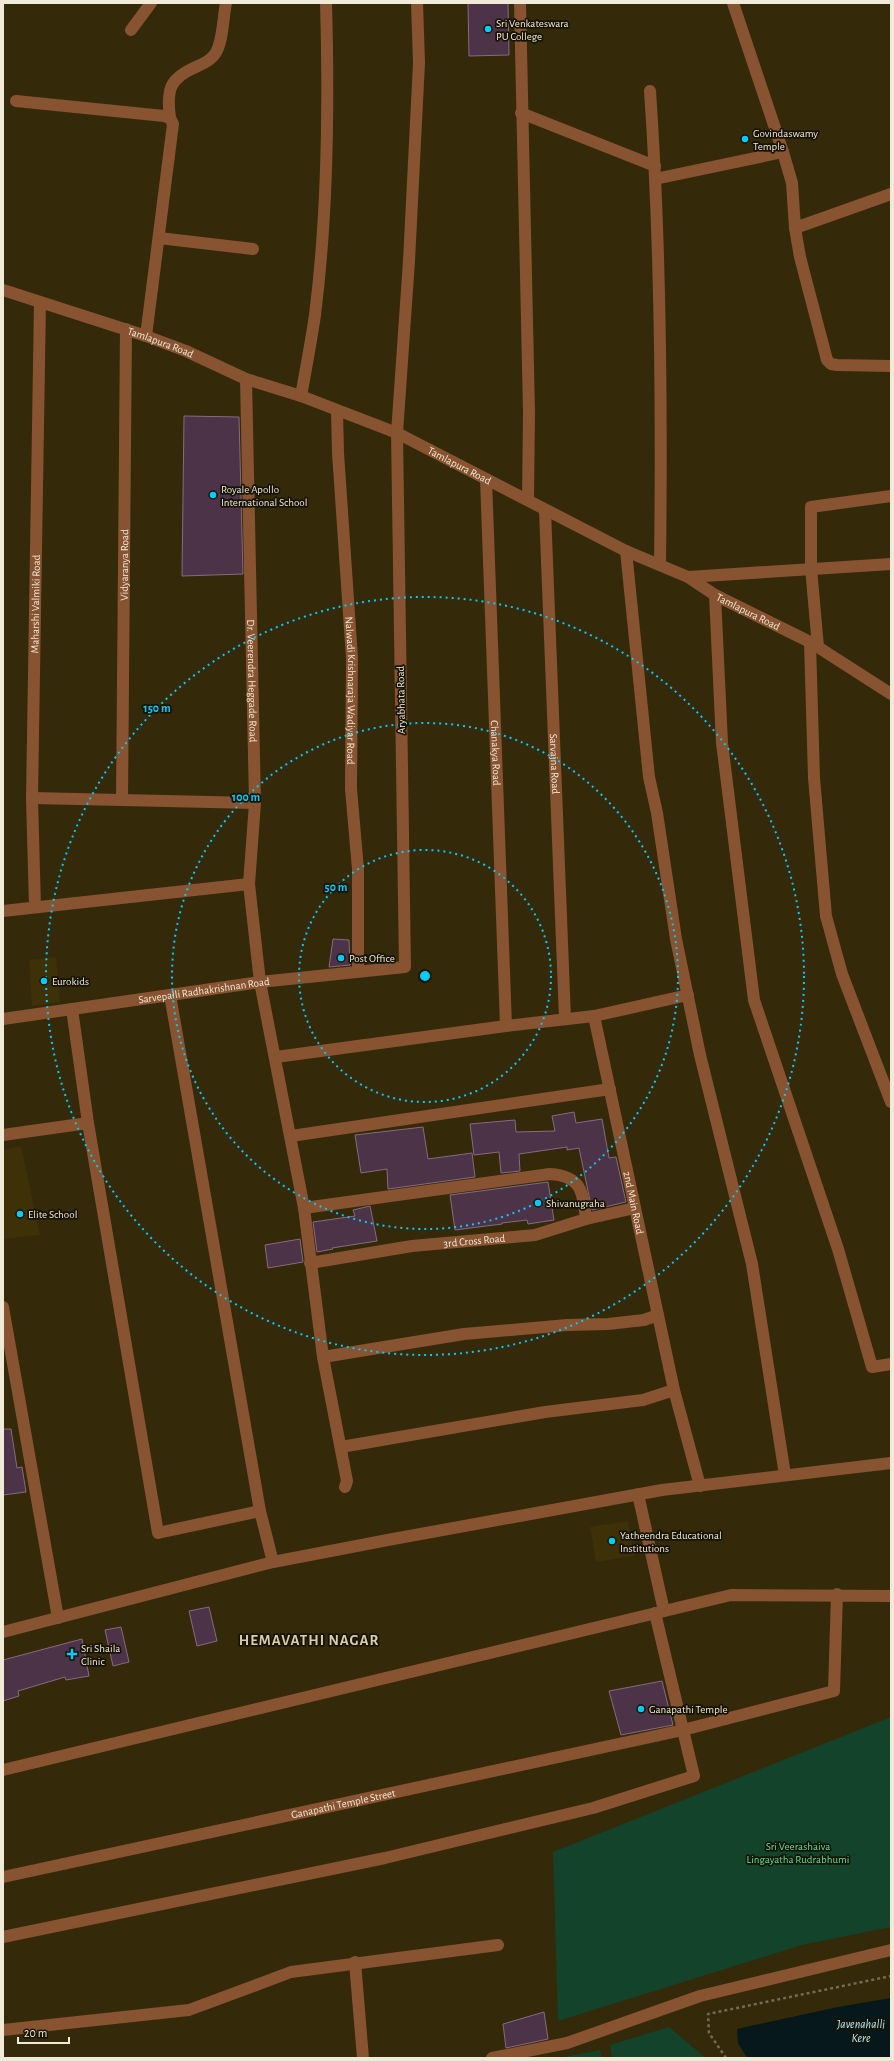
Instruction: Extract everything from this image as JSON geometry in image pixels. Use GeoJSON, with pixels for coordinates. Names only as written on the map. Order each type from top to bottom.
{"type":"FeatureCollection","features":[{"type":"Feature","properties":{"kind":"street"},"geometry":{"type":"LineString","coordinates":[[131,30],[151,3]]}},
{"type":"Feature","properties":{"kind":"street"},"geometry":{"type":"LineString","coordinates":[[146,336],[174,130],[170,118],[168,93],[171,84],[177,77],[205,63],[217,52],[226,3]]}},
{"type":"Feature","properties":{"kind":"street"},"geometry":{"type":"LineString","coordinates":[[301,396],[315,315],[327,180],[328,66],[326,3]]}},
{"type":"Feature","properties":{"kind":"street","name":"Aryabhata Road"},"geometry":{"type":"LineString","coordinates":[[405,967],[397,433],[409,261],[419,63],[417,3]]}},
{"type":"Feature","properties":{"kind":"street"},"geometry":{"type":"LineString","coordinates":[[520,3],[521,113],[529,412],[528,499]]}},
{"type":"Feature","properties":{"kind":"street"},"geometry":{"type":"LineString","coordinates":[[733,3],[792,183],[795,228],[800,257],[827,360],[831,364],[837,365],[891,366]]}},
{"type":"Feature","properties":{"kind":"street"},"geometry":{"type":"LineString","coordinates":[[650,90],[656,179],[660,311],[660,565]]}},
{"type":"Feature","properties":{"kind":"street"},"geometry":{"type":"LineString","coordinates":[[16,101],[164,116],[170,118]]}},
{"type":"Feature","properties":{"kind":"street"},"geometry":{"type":"LineString","coordinates":[[521,113],[655,166]]}},
{"type":"Feature","properties":{"kind":"street"},"geometry":{"type":"LineString","coordinates":[[656,179],[783,152]]}},
{"type":"Feature","properties":{"kind":"street"},"geometry":{"type":"LineString","coordinates":[[795,228],[891,194]]}},
{"type":"Feature","properties":{"kind":"street"},"geometry":{"type":"LineString","coordinates":[[159,238],[253,249]]}},
{"type":"Feature","properties":{"kind":"street","name":"Tamlapura Road"},"geometry":{"type":"LineString","coordinates":[[3,290],[146,336],[186,351],[246,379],[301,396],[397,433],[528,499],[545,510],[626,551],[688,576],[715,595],[814,644],[891,694]]}},
{"type":"Feature","properties":{"kind":"street","name":"Maharshi Valmiki Road"},"geometry":{"type":"LineString","coordinates":[[35,907],[32,798],[40,302]]}},
{"type":"Feature","properties":{"kind":"street","name":"Vidyaranya Road"},"geometry":{"type":"LineString","coordinates":[[122,800],[126,330]]}},
{"type":"Feature","properties":{"kind":"street","name":"Dr. Veerendra Heggade Road"},"geometry":{"type":"LineString","coordinates":[[246,379],[255,803],[249,884],[260,982],[304,1208],[323,1357],[341,1448],[342,1465],[347,1481],[345,1487]]}},
{"type":"Feature","properties":{"kind":"street","name":"Nalwadi Krishnaraja Wadiyar Road"},"geometry":{"type":"LineString","coordinates":[[337,411],[338,453],[352,658],[351,789],[358,869],[358,971]]}},
{"type":"Feature","properties":{"kind":"street","name":"Chanakya Road"},"geometry":{"type":"LineString","coordinates":[[486,479],[506,1026]]}},
{"type":"Feature","properties":{"kind":"street"},"geometry":{"type":"LineString","coordinates":[[891,496],[811,507],[811,568],[814,644],[814,778],[826,916],[842,974],[891,1102]]}},
{"type":"Feature","properties":{"kind":"street","name":"Sarvajna Road"},"geometry":{"type":"LineString","coordinates":[[545,510],[565,1018]]}},
{"type":"Feature","properties":{"kind":"street"},"geometry":{"type":"LineString","coordinates":[[626,551],[649,777],[657,813],[676,939],[700,1055],[752,1264],[785,1476]]}},
{"type":"Feature","properties":{"kind":"street"},"geometry":{"type":"LineString","coordinates":[[688,576],[891,564]]}},
{"type":"Feature","properties":{"kind":"street"},"geometry":{"type":"LineString","coordinates":[[715,595],[722,743],[754,1000],[838,1249],[872,1367],[891,1364]]}},
{"type":"Feature","properties":{"kind":"street"},"geometry":{"type":"LineString","coordinates":[[32,798],[255,803]]}},
{"type":"Feature","properties":{"kind":"street"},"geometry":{"type":"LineString","coordinates":[[3,911],[249,884]]}},
{"type":"Feature","properties":{"kind":"street","name":"Sarvepalli Radhakrishnan Road"},"geometry":{"type":"LineString","coordinates":[[3,1019],[260,982],[405,967]]}},
{"type":"Feature","properties":{"kind":"street"},"geometry":{"type":"LineString","coordinates":[[170,995],[260,1511],[273,1562]]}},
{"type":"Feature","properties":{"kind":"street"},"geometry":{"type":"LineString","coordinates":[[276,1058],[565,1018],[594,1016],[688,995]]}},
{"type":"Feature","properties":{"kind":"street"},"geometry":{"type":"LineString","coordinates":[[72,1009],[88,1123],[158,1533],[260,1511]]}},
{"type":"Feature","properties":{"kind":"street","name":"2nd Main Road"},"geometry":{"type":"LineString","coordinates":[[594,1016],[674,1390],[700,1486]]}},
{"type":"Feature","properties":{"kind":"street"},"geometry":{"type":"LineString","coordinates":[[291,1136],[610,1089]]}},
{"type":"Feature","properties":{"kind":"street"},"geometry":{"type":"LineString","coordinates":[[3,1135],[88,1123]]}},
{"type":"Feature","properties":{"kind":"street"},"geometry":{"type":"LineString","coordinates":[[304,1208],[550,1174],[567,1176],[580,1188],[586,1219]]}},
{"type":"Feature","properties":{"kind":"street","name":"3rd Cross Road"},"geometry":{"type":"LineString","coordinates":[[310,1263],[412,1246],[535,1235],[586,1219],[635,1208]]}},
{"type":"Feature","properties":{"kind":"street"},"geometry":{"type":"LineString","coordinates":[[3,1307],[58,1618]]}},
{"type":"Feature","properties":{"kind":"street"},"geometry":{"type":"LineString","coordinates":[[323,1357],[464,1334],[567,1325],[608,1324],[644,1320],[658,1315]]}},
{"type":"Feature","properties":{"kind":"street"},"geometry":{"type":"LineString","coordinates":[[341,1448],[545,1412],[643,1400],[674,1390]]}},
{"type":"Feature","properties":{"kind":"street"},"geometry":{"type":"LineString","coordinates":[[3,1632],[273,1562],[638,1494],[891,1463]]}},
{"type":"Feature","properties":{"kind":"street"},"geometry":{"type":"LineString","coordinates":[[3,1937],[385,1858],[600,1806],[694,1776],[660,1612],[638,1494]]}},
{"type":"Feature","properties":{"kind":"street"},"geometry":{"type":"LineString","coordinates":[[3,1770],[731,1595],[837,1594],[891,1596]]}},
{"type":"Feature","properties":{"kind":"street","name":"Ganapathi Temple Street"},"geometry":{"type":"LineString","coordinates":[[3,1877],[684,1730],[834,1692],[837,1594]]}},
{"type":"Feature","properties":{"kind":"street"},"geometry":{"type":"LineString","coordinates":[[3,2030],[189,2010],[291,1972],[355,1962],[498,1945]]}},
{"type":"Feature","properties":{"kind":"street"},"geometry":{"type":"LineString","coordinates":[[492,2058],[567,2043],[700,1996],[891,1950]]}},
{"type":"Feature","properties":{"kind":"street"},"geometry":{"type":"LineString","coordinates":[[355,1962],[363,2058]]}},
{"type":"Feature","properties":{"kind":"path"},"geometry":{"type":"LineString","coordinates":[[726,2058],[709,2033],[708,2014],[891,1976]]}},
{"type":"Feature","properties":{"kind":"shaded area","name":"Eurokids"},"geometry":{"type":"Polygon","coordinates":[[[56,957],[60,1002],[32,1006],[29,960],[56,957]]]}},
{"type":"Feature","properties":{"kind":"shaded area","name":"Elite School"},"geometry":{"type":"Polygon","coordinates":[[[21,1146],[40,1235],[3,1239],[3,1150],[21,1146]]]}},
{"type":"Feature","properties":{"kind":"shaded area","name":"Yatheendra Educational Institutions"},"geometry":{"type":"Polygon","coordinates":[[[628,1521],[634,1556],[596,1562],[590,1527],[628,1521]]]}},
{"type":"Feature","properties":{"kind":"green space","name":"Sri Veerashaiva Lingayatha Rudrabhumi"},"geometry":{"type":"Polygon","coordinates":[[[891,1717],[891,1927],[802,1945],[558,2021],[553,1852],[891,1717]]]}},
{"type":"Feature","properties":{"kind":"green space"},"geometry":{"type":"Polygon","coordinates":[[[669,2027],[706,2058],[612,2058],[610,2045],[669,2027]]]}},
{"type":"Feature","properties":{"kind":"green space"},"geometry":{"type":"Polygon","coordinates":[[[600,2050],[602,2058],[558,2058],[600,2050]]]}},
{"type":"Feature","properties":{"kind":"water","name":"Javenahalli Kere"},"geometry":{"type":"Polygon","coordinates":[[[891,1998],[891,2058],[747,2058],[738,2043],[737,2029],[838,2007],[891,1998]]]}},
{"type":"Feature","properties":{"kind":"building","name":"Sri Venkateswara PU College"},"geometry":{"type":"Polygon","coordinates":[[[468,3],[508,3],[509,55],[469,56],[468,3]]]}},
{"type":"Feature","properties":{"kind":"building","name":"Royale Apollo International School"},"geometry":{"type":"Polygon","coordinates":[[[184,416],[239,417],[243,574],[182,576],[184,416]]]}},
{"type":"Feature","properties":{"kind":"building","name":"Post Office"},"geometry":{"type":"Polygon","coordinates":[[[333,939],[349,940],[350,965],[329,967],[333,939]]]}},
{"type":"Feature","properties":{"kind":"building"},"geometry":{"type":"Polygon","coordinates":[[[574,1112],[576,1123],[602,1119],[609,1158],[616,1157],[626,1202],[592,1210],[579,1148],[567,1150],[567,1147],[519,1154],[520,1171],[501,1173],[499,1152],[474,1155],[470,1124],[515,1120],[516,1132],[555,1131],[552,1116],[574,1112]]]}},
{"type":"Feature","properties":{"kind":"building"},"geometry":{"type":"Polygon","coordinates":[[[423,1127],[428,1159],[472,1153],[475,1177],[388,1189],[387,1169],[361,1173],[355,1135],[423,1127]]]}},
{"type":"Feature","properties":{"kind":"building"},"geometry":{"type":"Polygon","coordinates":[[[548,1182],[554,1220],[528,1224],[527,1220],[455,1230],[450,1195],[548,1182]]]}},
{"type":"Feature","properties":{"kind":"building"},"geometry":{"type":"Polygon","coordinates":[[[370,1206],[377,1241],[332,1248],[333,1249],[317,1252],[313,1222],[355,1216],[353,1210],[370,1206]]]}},
{"type":"Feature","properties":{"kind":"building"},"geometry":{"type":"Polygon","coordinates":[[[300,1239],[303,1262],[268,1268],[265,1245],[300,1239]]]}},
{"type":"Feature","properties":{"kind":"building"},"geometry":{"type":"Polygon","coordinates":[[[3,1429],[11,1429],[17,1468],[22,1467],[26,1492],[3,1495],[3,1429]]]}},
{"type":"Feature","properties":{"kind":"building"},"geometry":{"type":"Polygon","coordinates":[[[209,1607],[217,1641],[197,1646],[189,1611],[209,1607]]]}},
{"type":"Feature","properties":{"kind":"building"},"geometry":{"type":"Polygon","coordinates":[[[121,1627],[129,1662],[113,1666],[105,1630],[121,1627]]]}},
{"type":"Feature","properties":{"kind":"building"},"geometry":{"type":"Polygon","coordinates":[[[82,1639],[89,1676],[66,1680],[65,1677],[18,1691],[19,1696],[3,1701],[3,1660],[82,1639]]]}},
{"type":"Feature","properties":{"kind":"building","name":"Ganapathi Temple"},"geometry":{"type":"Polygon","coordinates":[[[662,1681],[673,1725],[621,1735],[609,1691],[662,1681]]]}},
{"type":"Feature","properties":{"kind":"building"},"geometry":{"type":"Polygon","coordinates":[[[544,2012],[548,2039],[506,2048],[503,2024],[544,2012]]]}},
{"type":"Feature","properties":{"kind":"place","name":"Sri Venkateswara PU College"},"geometry":{"type":"Point","coordinates":[488,29]}},
{"type":"Feature","properties":{"kind":"place","name":"Govindaswamy Temple"},"geometry":{"type":"Point","coordinates":[745,139]}},
{"type":"Feature","properties":{"kind":"place","name":"Royale Apollo International School"},"geometry":{"type":"Point","coordinates":[213,495]}},
{"type":"Feature","properties":{"kind":"place","name":"Post Office"},"geometry":{"type":"Point","coordinates":[341,958]}},
{"type":"Feature","properties":{"kind":"place","name":"Eurokids"},"geometry":{"type":"Point","coordinates":[44,981]}},
{"type":"Feature","properties":{"kind":"place","name":"Shivanugraha"},"geometry":{"type":"Point","coordinates":[538,1203]}},
{"type":"Feature","properties":{"kind":"place","name":"Elite School"},"geometry":{"type":"Point","coordinates":[20,1214]}},
{"type":"Feature","properties":{"kind":"place","name":"Yatheendra Educational Institutions"},"geometry":{"type":"Point","coordinates":[612,1541]}},
{"type":"Feature","properties":{"kind":"place","name":"Sri Shaila Clinic"},"geometry":{"type":"Point","coordinates":[72,1654]}},
{"type":"Feature","properties":{"kind":"place","name":"Ganapathi Temple"},"geometry":{"type":"Point","coordinates":[641,1709]}},
{"type":"Feature","properties":{"kind":"district","name":"HEMAVATHI NAGAR"},"geometry":{"type":"Point","coordinates":[309,1640]}}]}
